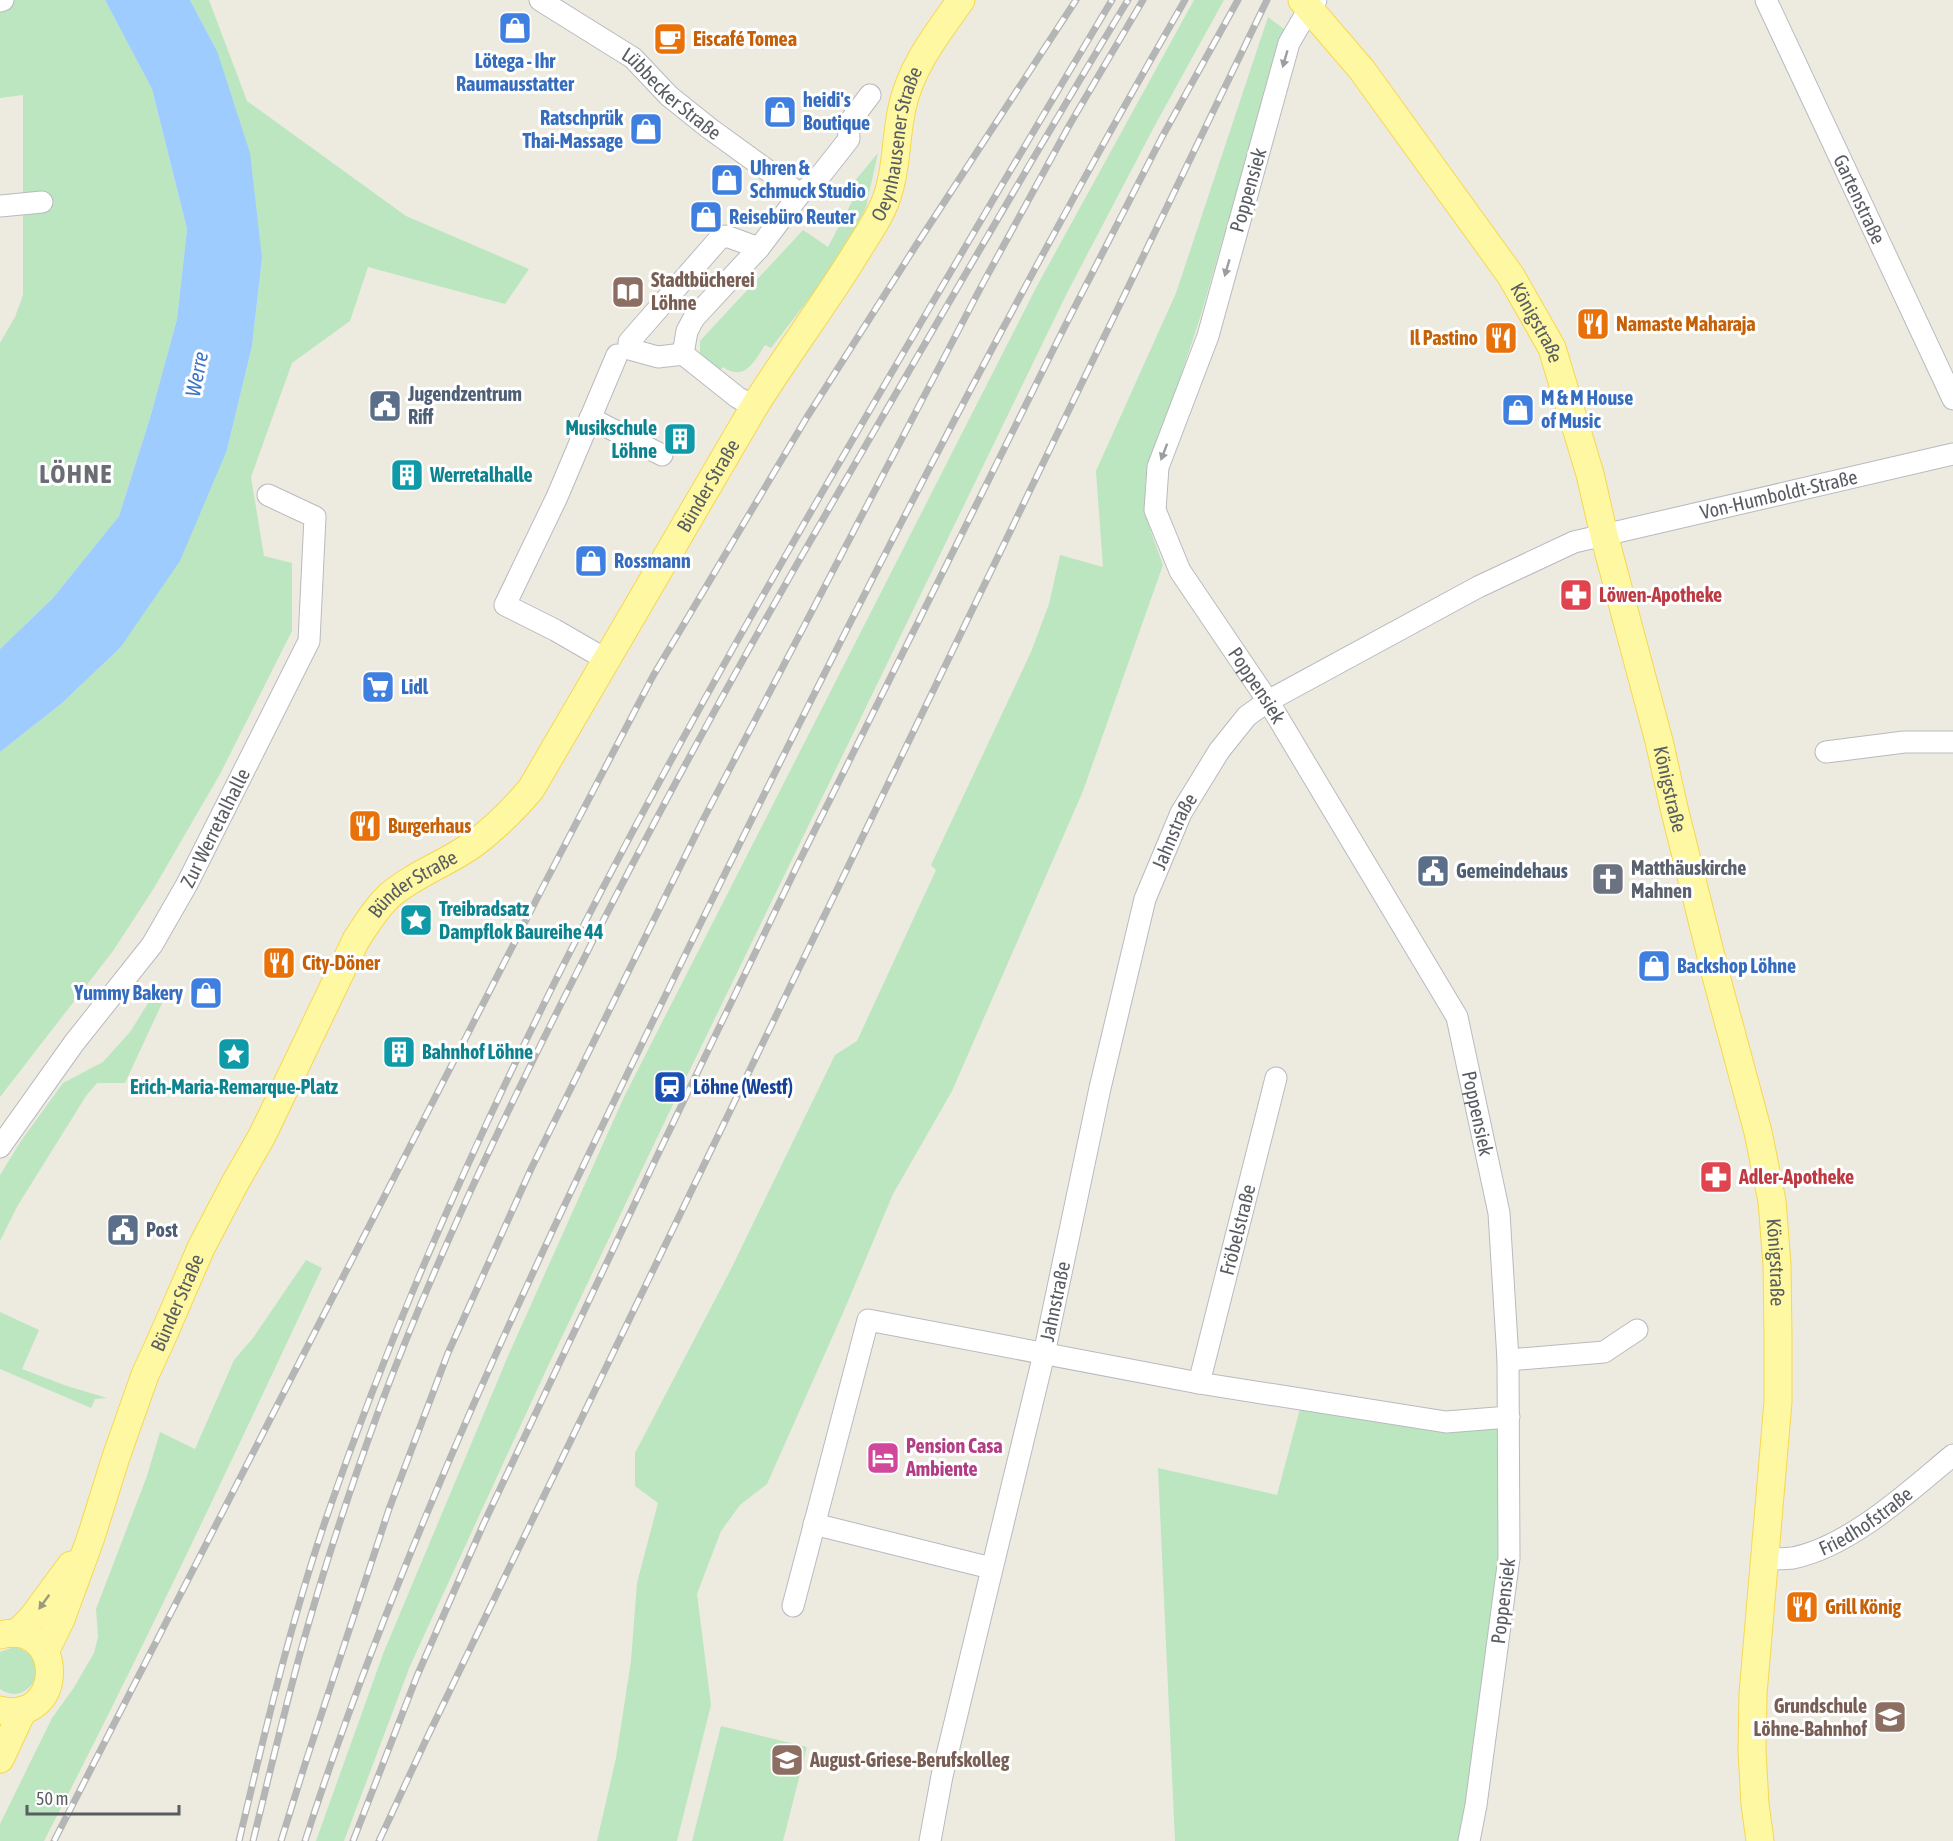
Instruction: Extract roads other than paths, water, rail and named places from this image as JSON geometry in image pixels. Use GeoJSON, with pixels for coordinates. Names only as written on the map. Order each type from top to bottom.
{"type":"FeatureCollection","features":[{"type":"Feature","properties":{"kind":"main road","name":"Oeynhausener Straße"},"geometry":{"type":"LineString","coordinates":[[833,290],[884,206],[890,187],[908,84],[922,57],[961,0]]}},
{"type":"Feature","properties":{"kind":"main road","name":"Königstraße"},"geometry":{"type":"LineString","coordinates":[[1309,2],[1362,70],[1510,276],[1552,348],[1590,474],[1758,1132],[1772,1201],[1777,1265],[1778,1402],[1753,1694],[1752,1751],[1755,1804],[1761,1841]]}},
{"type":"Feature","properties":{"kind":"main road","name":"Bünder Straße"},"geometry":{"type":"LineString","coordinates":[[45,1652],[61,1619],[91,1537],[116,1456],[145,1376],[201,1248],[262,1136],[356,940],[374,912],[390,896],[473,844],[512,812],[531,789],[754,407],[833,290]]}},
{"type":"Feature","properties":{"kind":"main road"},"geometry":{"type":"LineString","coordinates":[[9,1634],[32,1618],[91,1537]]}},
{"type":"Feature","properties":{"kind":"main road"},"geometry":{"type":"LineString","coordinates":[[0,1759],[11,1710],[35,1703],[45,1693],[50,1680],[50,1666],[45,1652],[38,1643],[28,1637],[9,1634]]}},
{"type":"Feature","properties":{"kind":"street","name":"Lübbecker Straße"},"geometry":{"type":"LineString","coordinates":[[540,0],[633,58],[669,96],[800,194]]}},
{"type":"Feature","properties":{"kind":"street","name":"Gartenstraße"},"geometry":{"type":"LineString","coordinates":[[1766,0],[1953,399]]}},
{"type":"Feature","properties":{"kind":"street","name":"Poppensiek"},"geometry":{"type":"LineString","coordinates":[[1309,2],[1290,43],[1208,336],[1158,467],[1155,510],[1180,571],[1268,701],[1458,1017],[1499,1213],[1509,1417],[1509,1558],[1476,1805],[1469,1841]]}},
{"type":"Feature","properties":{"kind":"street"},"geometry":{"type":"LineString","coordinates":[[682,354],[687,331],[694,318],[759,248],[800,194],[816,181],[849,139],[848,124],[870,95]]}},
{"type":"Feature","properties":{"kind":"street"},"geometry":{"type":"LineString","coordinates":[[0,206],[42,202]]}},
{"type":"Feature","properties":{"kind":"street"},"geometry":{"type":"LineString","coordinates":[[607,660],[505,605],[557,497],[590,418],[629,342],[719,239],[726,236],[759,248]]}},
{"type":"Feature","properties":{"kind":"street"},"geometry":{"type":"LineString","coordinates":[[623,352],[658,357],[682,354],[737,397],[754,407]]}},
{"type":"Feature","properties":{"kind":"street"},"geometry":{"type":"LineString","coordinates":[[590,418],[662,455]]}},
{"type":"Feature","properties":{"kind":"street","name":"Von-Humboldt-Straße"},"geometry":{"type":"LineString","coordinates":[[1604,535],[1953,454]]}},
{"type":"Feature","properties":{"kind":"street","name":"Zur Werretalhalle"},"geometry":{"type":"LineString","coordinates":[[0,1147],[74,1043],[152,945],[187,884],[309,641],[315,517],[268,495]]}},
{"type":"Feature","properties":{"kind":"street","name":"Jahnstraße"},"geometry":{"type":"LineString","coordinates":[[930,1841],[942,1776],[1044,1354],[1100,1088],[1145,899],[1181,813],[1219,751],[1247,716],[1268,701],[1478,587],[1574,542],[1604,535]]}},
{"type":"Feature","properties":{"kind":"street"},"geometry":{"type":"LineString","coordinates":[[1826,752],[1904,742],[1953,742]]}},
{"type":"Feature","properties":{"kind":"street","name":"Fröbelstraße"},"geometry":{"type":"LineString","coordinates":[[1199,1383],[1276,1078]]}},
{"type":"Feature","properties":{"kind":"street","name":"Jahnstraße"},"geometry":{"type":"LineString","coordinates":[[793,1606],[867,1320],[1044,1354]]}},
{"type":"Feature","properties":{"kind":"street"},"geometry":{"type":"LineString","coordinates":[[1508,1360],[1604,1352],[1637,1330]]}},
{"type":"Feature","properties":{"kind":"street"},"geometry":{"type":"LineString","coordinates":[[1044,1354],[1199,1383],[1446,1422],[1509,1417]]}},
{"type":"Feature","properties":{"kind":"street","name":"Friedhofstraße"},"geometry":{"type":"LineString","coordinates":[[1765,1559],[1792,1558],[1820,1549],[1863,1526],[1893,1505],[1953,1455]]}},
{"type":"Feature","properties":{"kind":"street"},"geometry":{"type":"LineString","coordinates":[[814,1524],[992,1568]]}},
{"type":"Feature","properties":{"kind":"water","name":"Werre"},"geometry":{"type":"Polygon","coordinates":[[[105,0],[190,0],[217,51],[250,153],[262,258],[252,346],[227,450],[180,561],[120,648],[61,704],[0,752],[0,649],[53,598],[119,516],[150,418],[177,319],[187,229],[152,89],[105,0]]]}},
{"type":"Feature","properties":{"kind":"railway"},"geometry":{"type":"LineString","coordinates":[[54,1841],[653,676],[807,417],[1076,0]]}},
{"type":"Feature","properties":{"kind":"railway"},"geometry":{"type":"LineString","coordinates":[[239,1841],[290,1635],[328,1513],[377,1380],[430,1250],[488,1121],[549,993],[681,742],[856,434],[1112,0]]}},
{"type":"Feature","properties":{"kind":"railway"},"geometry":{"type":"LineString","coordinates":[[253,1841],[301,1649],[352,1487],[400,1354],[491,1147],[665,802],[734,676],[983,243],[1128,0]]}},
{"type":"Feature","properties":{"kind":"railway"},"geometry":{"type":"LineString","coordinates":[[281,1841],[389,1509],[448,1353],[531,1169],[704,818],[982,285],[1070,124],[1143,0]]}},
{"type":"Feature","properties":{"kind":"railway"},"geometry":{"type":"LineString","coordinates":[[305,1841],[344,1726],[387,1611],[433,1499],[481,1387],[584,1165],[749,825],[929,468],[1054,233],[1185,0]]}},
{"type":"Feature","properties":{"kind":"railway"},"geometry":{"type":"LineString","coordinates":[[353,1841],[417,1676],[483,1525],[660,1150],[798,864],[1063,330],[1162,137],[1238,0]]}},
{"type":"Feature","properties":{"kind":"railway"},"geometry":{"type":"LineString","coordinates":[[379,1841],[1267,0]]}},
{"type":"Feature","properties":{"kind":"place","name":"Lötega - Ihr Raumausstatter"},"geometry":{"type":"Point","coordinates":[515,28]}},
{"type":"Feature","properties":{"kind":"place","name":"Eiscafé Tomea"},"geometry":{"type":"Point","coordinates":[670,39]}},
{"type":"Feature","properties":{"kind":"place","name":"heidi's Boutique"},"geometry":{"type":"Point","coordinates":[780,112]}},
{"type":"Feature","properties":{"kind":"place","name":"Ratschprük Thai-Massage"},"geometry":{"type":"Point","coordinates":[646,129]}},
{"type":"Feature","properties":{"kind":"place","name":"Uhren & Schmuck Studio"},"geometry":{"type":"Point","coordinates":[727,180]}},
{"type":"Feature","properties":{"kind":"place","name":"Reisebüro Reuter"},"geometry":{"type":"Point","coordinates":[706,217]}},
{"type":"Feature","properties":{"kind":"place","name":"Stadtbücherei Löhne"},"geometry":{"type":"Point","coordinates":[628,292]}},
{"type":"Feature","properties":{"kind":"place","name":"Namaste Maharaja"},"geometry":{"type":"Point","coordinates":[1593,324]}},
{"type":"Feature","properties":{"kind":"place","name":"Il Pastino"},"geometry":{"type":"Point","coordinates":[1501,338]}},
{"type":"Feature","properties":{"kind":"place","name":"Jugendzentrum Riff"},"geometry":{"type":"Point","coordinates":[385,406]}},
{"type":"Feature","properties":{"kind":"place","name":"M & M House of Music"},"geometry":{"type":"Point","coordinates":[1518,410]}},
{"type":"Feature","properties":{"kind":"place","name":"Musikschule Löhne"},"geometry":{"type":"Point","coordinates":[680,439]}},
{"type":"Feature","properties":{"kind":"place","name":"Werretalhalle"},"geometry":{"type":"Point","coordinates":[407,475]}},
{"type":"Feature","properties":{"kind":"place","name":"Rossmann"},"geometry":{"type":"Point","coordinates":[591,561]}},
{"type":"Feature","properties":{"kind":"place","name":"Löwen-Apotheke"},"geometry":{"type":"Point","coordinates":[1576,595]}},
{"type":"Feature","properties":{"kind":"place","name":"Lidl"},"geometry":{"type":"Point","coordinates":[378,687]}},
{"type":"Feature","properties":{"kind":"place","name":"Burgerhaus"},"geometry":{"type":"Point","coordinates":[365,826]}},
{"type":"Feature","properties":{"kind":"place","name":"Gemeindehaus"},"geometry":{"type":"Point","coordinates":[1433,871]}},
{"type":"Feature","properties":{"kind":"place","name":"Matthäuskirche Mahnen"},"geometry":{"type":"Point","coordinates":[1608,879]}},
{"type":"Feature","properties":{"kind":"place","name":"Treibradsatz Dampflok Baureihe 44"},"geometry":{"type":"Point","coordinates":[416,920]}},
{"type":"Feature","properties":{"kind":"place","name":"City-Döner"},"geometry":{"type":"Point","coordinates":[279,963]}},
{"type":"Feature","properties":{"kind":"place","name":"Backshop Löhne"},"geometry":{"type":"Point","coordinates":[1654,966]}},
{"type":"Feature","properties":{"kind":"place","name":"Yummy Bakery"},"geometry":{"type":"Point","coordinates":[206,993]}},
{"type":"Feature","properties":{"kind":"place","name":"Bahnhof Löhne"},"geometry":{"type":"Point","coordinates":[399,1052]}},
{"type":"Feature","properties":{"kind":"place","name":"Erich-Maria-Remarque-Platz"},"geometry":{"type":"Point","coordinates":[234,1054]}},
{"type":"Feature","properties":{"kind":"place","name":"Löhne (Westf)"},"geometry":{"type":"Point","coordinates":[670,1087]}},
{"type":"Feature","properties":{"kind":"place","name":"Adler-Apotheke"},"geometry":{"type":"Point","coordinates":[1716,1177]}},
{"type":"Feature","properties":{"kind":"place","name":"Post"},"geometry":{"type":"Point","coordinates":[123,1230]}},
{"type":"Feature","properties":{"kind":"place","name":"Pension Casa Ambiente"},"geometry":{"type":"Point","coordinates":[883,1458]}},
{"type":"Feature","properties":{"kind":"place","name":"Grill König"},"geometry":{"type":"Point","coordinates":[1802,1607]}},
{"type":"Feature","properties":{"kind":"place","name":"Grundschule Löhne-Bahnhof"},"geometry":{"type":"Point","coordinates":[1890,1717]}},
{"type":"Feature","properties":{"kind":"place","name":"August-Griese-Berufskolleg"},"geometry":{"type":"Point","coordinates":[787,1760]}},
{"type":"Feature","properties":{"kind":"district","name":"LÖHNE"},"geometry":{"type":"Point","coordinates":[76,474]}}]}
